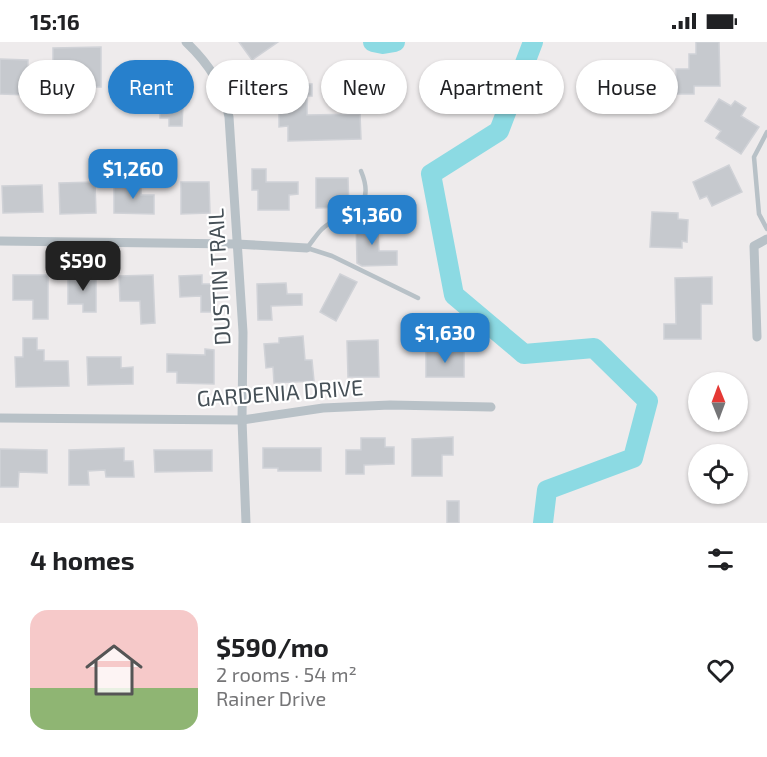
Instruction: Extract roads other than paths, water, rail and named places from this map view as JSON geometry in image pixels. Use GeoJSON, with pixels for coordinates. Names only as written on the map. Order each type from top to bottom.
{"type":"FeatureCollection","features":[{"type":"Feature","properties":{"kind":"street","name":"DUSTIN TRAIL"},"geometry":{"type":"LineString","coordinates":[[186,42],[213,72],[226,98],[229,117],[243,332],[242,420],[246,523]]}},
{"type":"Feature","properties":{"kind":"street"},"geometry":{"type":"LineString","coordinates":[[757,337],[754,246],[767,239]]}},
{"type":"Feature","properties":{"kind":"street"},"geometry":{"type":"LineString","coordinates":[[0,241],[236,244],[307,248]]}},
{"type":"Feature","properties":{"kind":"street","name":"GARDENIA DRIVE"},"geometry":{"type":"LineString","coordinates":[[0,418],[242,420],[334,408],[390,405],[491,407]]}},
{"type":"Feature","properties":{"kind":"lane"},"geometry":{"type":"LineString","coordinates":[[767,132],[754,158],[759,214],[767,229]]}},
{"type":"Feature","properties":{"kind":"lane"},"geometry":{"type":"LineString","coordinates":[[361,171],[367,185],[366,196],[360,205],[322,230],[307,248],[332,256],[418,298]]}},
{"type":"Feature","properties":{"kind":"waterway"},"geometry":{"type":"LineString","coordinates":[[373,42],[383,44],[395,42]]}},
{"type":"Feature","properties":{"kind":"waterway"},"geometry":{"type":"LineString","coordinates":[[533,42],[499,131],[431,174],[454,295],[524,354],[594,348],[648,401],[633,458],[547,490],[543,523]]}}]}
